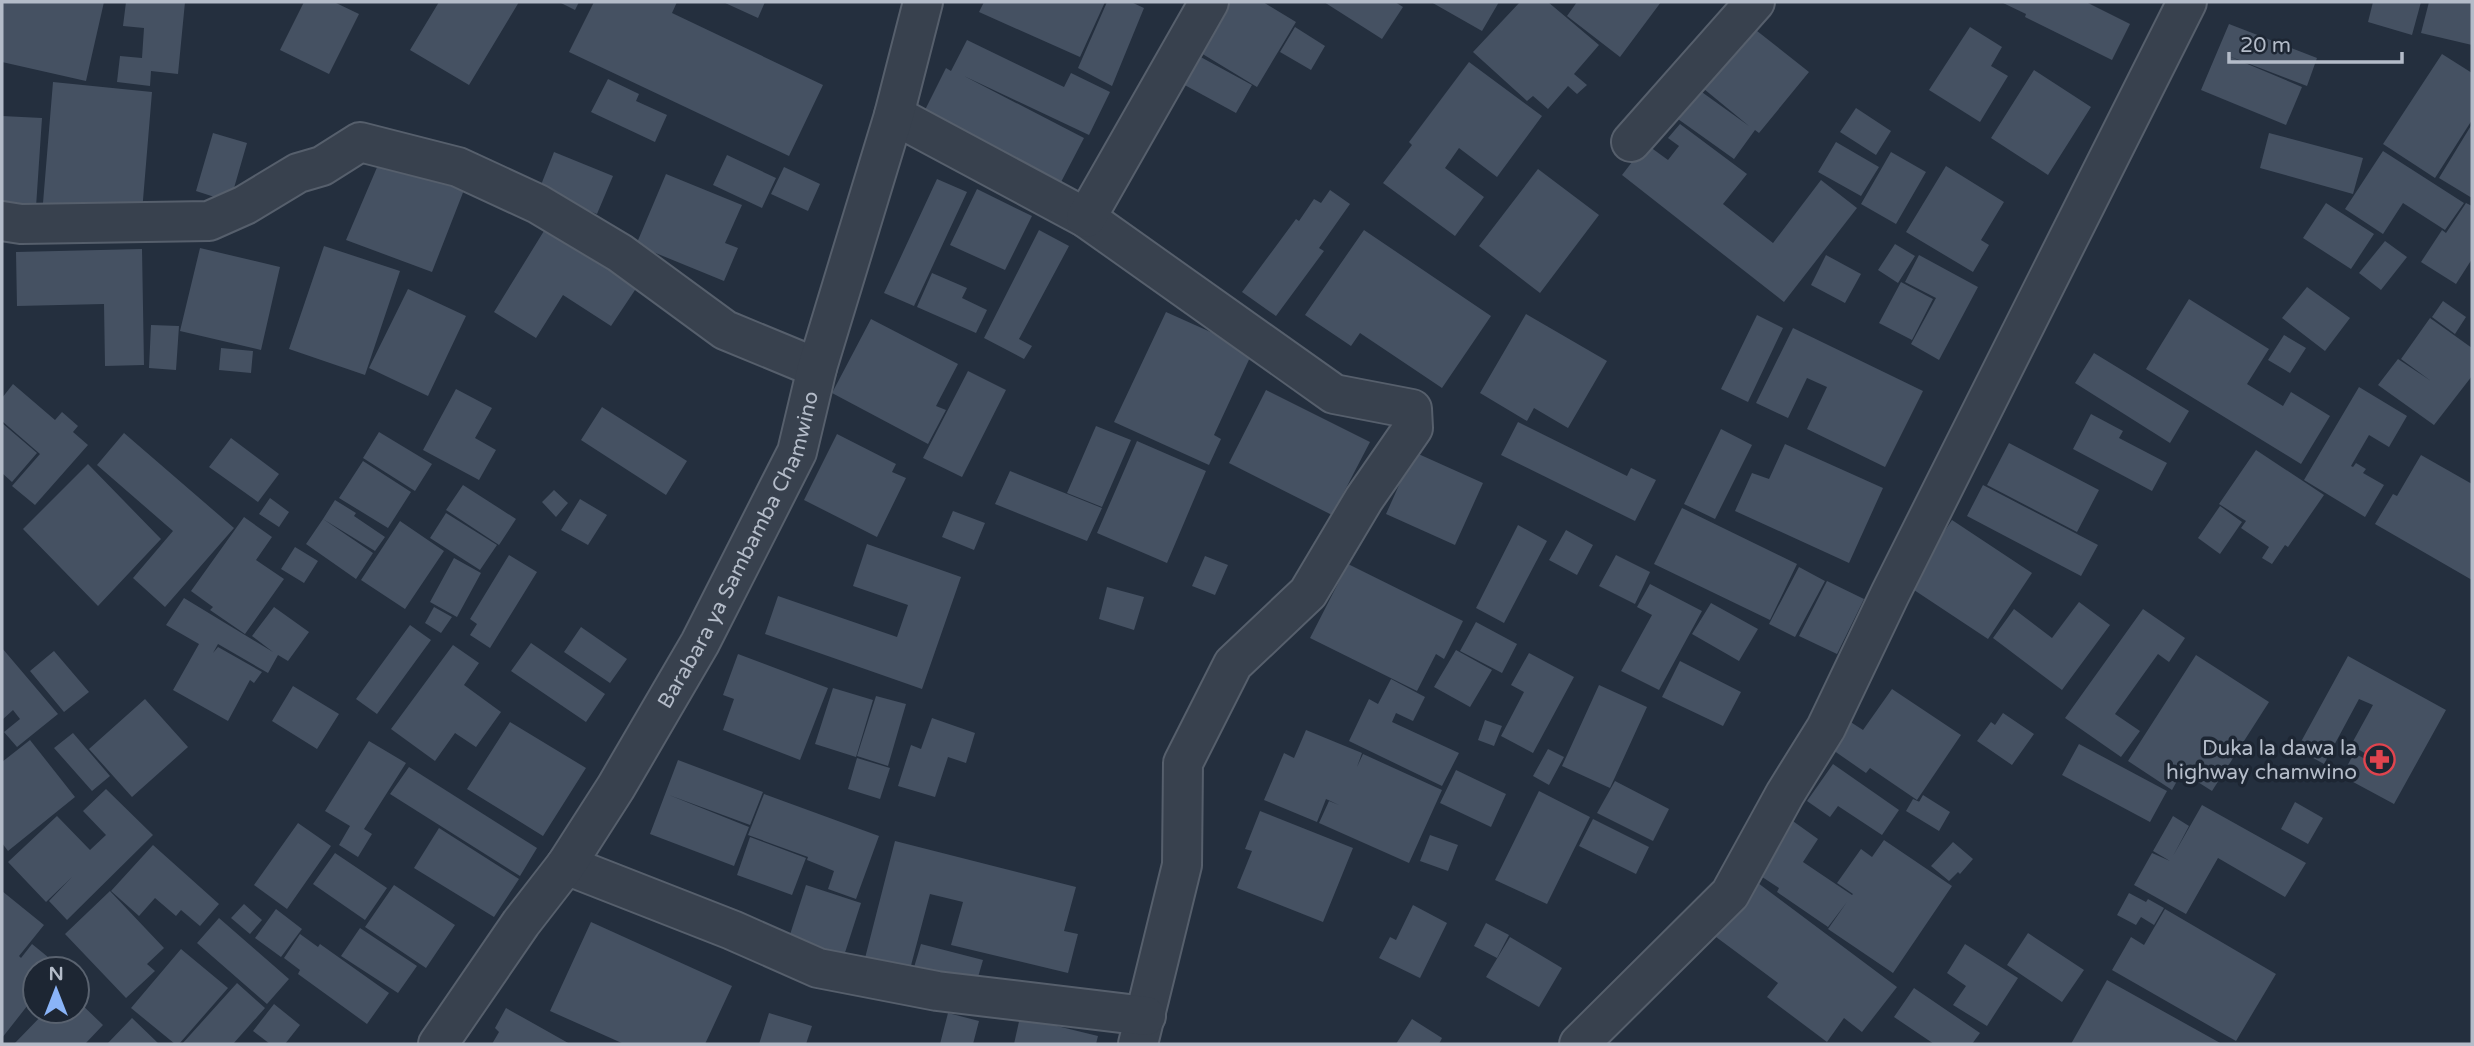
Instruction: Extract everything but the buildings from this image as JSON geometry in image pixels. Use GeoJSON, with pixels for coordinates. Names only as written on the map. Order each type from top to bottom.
{"type":"FeatureCollection","features":[{"type":"Feature","properties":{"kind":"street","name":"Barabara ya Sambamba Chamwino"},"geometry":{"type":"LineString","coordinates":[[438,1044],[521,923],[566,865],[616,787],[701,643],[797,452],[817,368],[894,115],[923,2]]}},
{"type":"Feature","properties":{"kind":"street"},"geometry":{"type":"LineString","coordinates":[[1086,218],[1209,2]]}},
{"type":"Feature","properties":{"kind":"street"},"geometry":{"type":"LineString","coordinates":[[1631,142],[1755,2]]}},
{"type":"Feature","properties":{"kind":"street"},"geometry":{"type":"LineString","coordinates":[[1580,1044],[1730,894],[1785,794],[1826,728],[1890,594],[2187,2]]}},
{"type":"Feature","properties":{"kind":"street"},"geometry":{"type":"LineString","coordinates":[[566,865],[732,930],[818,968],[1142,1030],[1182,865],[1183,763],[1233,664],[1308,593],[1364,499],[1413,428],[1412,409],[1334,394],[1086,218],[894,115]]}},
{"type":"Feature","properties":{"kind":"street"},"geometry":{"type":"LineString","coordinates":[[2,221],[21,224],[209,221],[245,205],[299,173],[322,166],[360,142],[458,167],[538,204],[620,253],[725,330],[817,368]]}},
{"type":"Feature","properties":{"kind":"place","name":"Duka la dawa la highway chamwino"},"geometry":{"type":"Point","coordinates":[2380,760]}}]}
